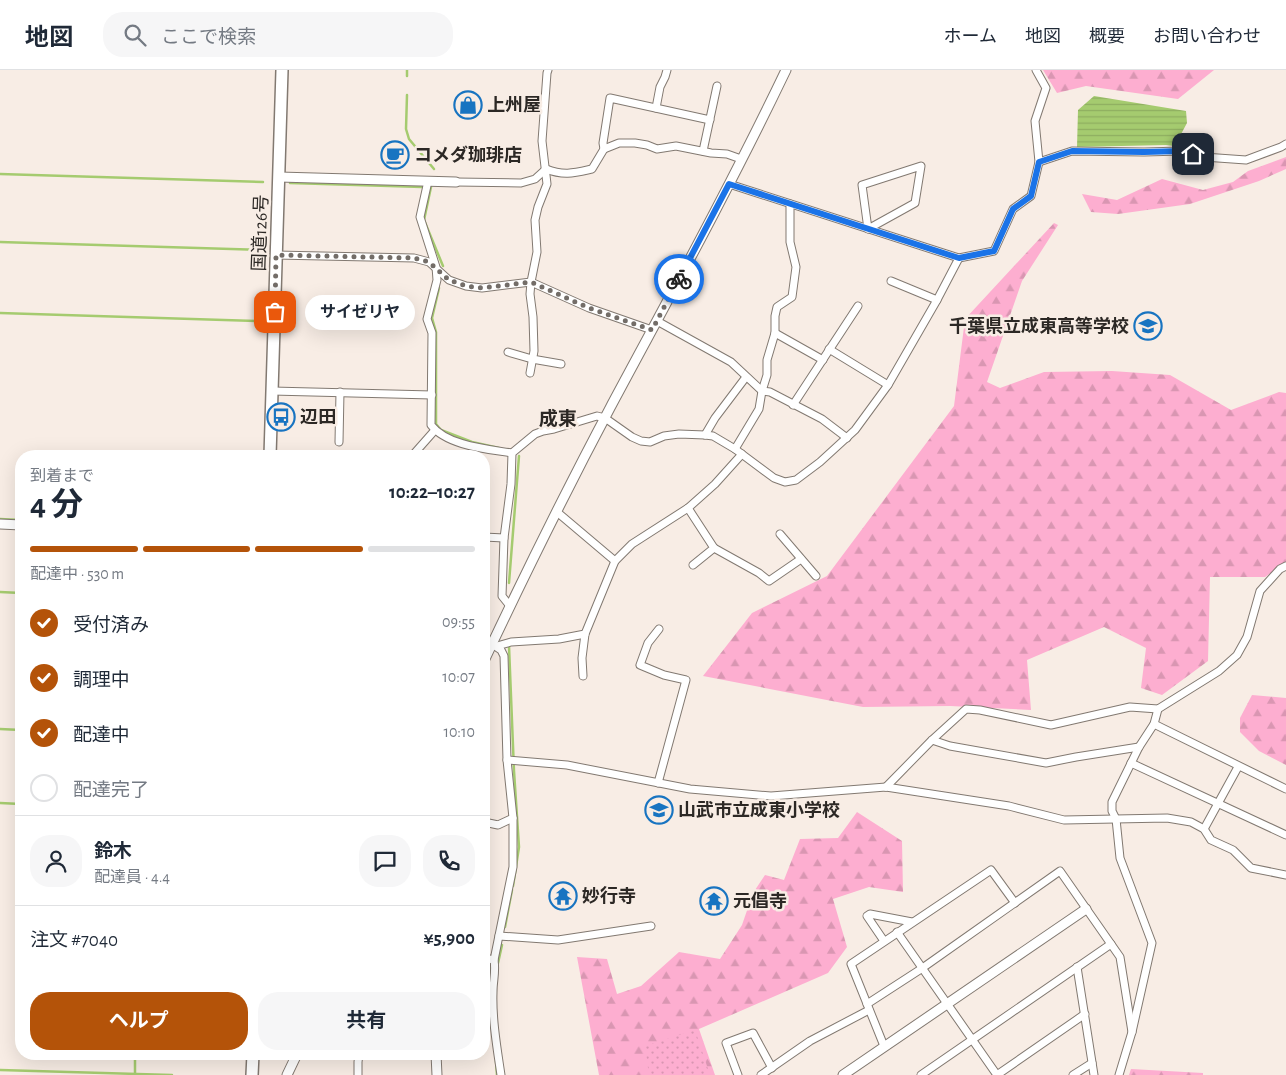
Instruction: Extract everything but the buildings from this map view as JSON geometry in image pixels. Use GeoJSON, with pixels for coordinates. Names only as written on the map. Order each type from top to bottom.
{"type":"FeatureCollection","features":[{"type":"Feature","properties":{"kind":"highway","name":"国道126号"},"geometry":{"type":"LineString","coordinates":[[270,450],[282,70]]}},
{"type":"Feature","properties":{"kind":"highway"},"geometry":{"type":"LineString","coordinates":[[252,1075],[253,1060]]}},
{"type":"Feature","properties":{"kind":"street"},"geometry":{"type":"LineString","coordinates":[[530,374],[534,351],[530,294],[537,252],[535,220],[547,184],[542,141],[546,73],[548,70]]}},
{"type":"Feature","properties":{"kind":"street"},"geometry":{"type":"LineString","coordinates":[[656,108],[660,88],[667,70]]}},
{"type":"Feature","properties":{"kind":"street"},"geometry":{"type":"LineString","coordinates":[[490,651],[510,606],[557,512],[729,184],[786,70]]}},
{"type":"Feature","properties":{"kind":"street"},"geometry":{"type":"LineString","coordinates":[[729,184],[959,258],[994,251],[1013,209],[1031,196],[1039,162],[1035,121],[1046,88],[1036,70]]}},
{"type":"Feature","properties":{"kind":"street"},"geometry":{"type":"LineString","coordinates":[[703,152],[717,86]]}},
{"type":"Feature","properties":{"kind":"street"},"geometry":{"type":"LineString","coordinates":[[604,149],[602,142],[610,98],[710,120]]}},
{"type":"Feature","properties":{"kind":"street"},"geometry":{"type":"LineString","coordinates":[[546,169],[557,173],[572,174],[592,169],[604,149],[618,143],[635,143],[657,149],[676,146],[703,152],[727,154],[741,159]]}},
{"type":"Feature","properties":{"kind":"street"},"geometry":{"type":"LineString","coordinates":[[1039,162],[1072,151],[1182,151],[1204,157],[1246,160],[1281,148],[1286,144]]}},
{"type":"Feature","properties":{"kind":"street"},"geometry":{"type":"LineString","coordinates":[[921,166],[915,203],[868,229],[862,185],[921,166]]}},
{"type":"Feature","properties":{"kind":"street"},"geometry":{"type":"LineString","coordinates":[[279,177],[520,183],[535,179],[546,169]]}},
{"type":"Feature","properties":{"kind":"street"},"geometry":{"type":"LineString","coordinates":[[428,181],[420,218],[436,267],[437,280],[427,319],[432,333],[432,425],[442,435],[465,445],[512,453]]}},
{"type":"Feature","properties":{"kind":"street"},"geometry":{"type":"LineString","coordinates":[[735,449],[759,409],[767,375],[767,360],[775,333],[777,307],[792,296],[796,266],[790,242],[790,204]]}},
{"type":"Feature","properties":{"kind":"street"},"geometry":{"type":"LineString","coordinates":[[276,255],[414,258],[429,262],[449,280],[466,286],[482,288],[531,282],[589,308],[652,330]]}},
{"type":"Feature","properties":{"kind":"street"},"geometry":{"type":"LineString","coordinates":[[510,606],[502,596],[504,538],[511,484],[512,453],[535,434],[543,430],[554,429],[597,416],[605,418],[641,441],[650,442],[664,436],[679,434],[705,434],[713,436],[735,449],[774,478],[785,482],[796,480],[820,462],[855,430],[888,385],[959,258]]}},
{"type":"Feature","properties":{"kind":"street"},"geometry":{"type":"LineString","coordinates":[[891,281],[937,300]]}},
{"type":"Feature","properties":{"kind":"street"},"geometry":{"type":"LineString","coordinates":[[793,405],[858,306]]}},
{"type":"Feature","properties":{"kind":"street"},"geometry":{"type":"LineString","coordinates":[[657,321],[730,362],[762,391],[770,392],[822,419],[846,438]]}},
{"type":"Feature","properties":{"kind":"street"},"geometry":{"type":"LineString","coordinates":[[775,333],[823,360]]}},
{"type":"Feature","properties":{"kind":"street"},"geometry":{"type":"LineString","coordinates":[[829,349],[888,385]]}},
{"type":"Feature","properties":{"kind":"street"},"geometry":{"type":"LineString","coordinates":[[508,352],[532,359],[561,364]]}},
{"type":"Feature","properties":{"kind":"street"},"geometry":{"type":"LineString","coordinates":[[705,434],[746,377]]}},
{"type":"Feature","properties":{"kind":"street"},"geometry":{"type":"LineString","coordinates":[[272,391],[432,395]]}},
{"type":"Feature","properties":{"kind":"street"},"geometry":{"type":"LineString","coordinates":[[339,442],[340,392]]}},
{"type":"Feature","properties":{"kind":"street"},"geometry":{"type":"LineString","coordinates":[[417,450],[435,430]]}},
{"type":"Feature","properties":{"kind":"street"},"geometry":{"type":"LineString","coordinates":[[583,676],[582,658],[586,634],[616,561],[632,544],[688,508],[715,484],[742,454]]}},
{"type":"Feature","properties":{"kind":"street"},"geometry":{"type":"LineString","coordinates":[[688,508],[714,548],[759,573],[769,581],[801,559]]}},
{"type":"Feature","properties":{"kind":"street"},"geometry":{"type":"LineString","coordinates":[[557,512],[616,561]]}},
{"type":"Feature","properties":{"kind":"street"},"geometry":{"type":"LineString","coordinates":[[0,524],[15,525]]}},
{"type":"Feature","properties":{"kind":"street"},"geometry":{"type":"LineString","coordinates":[[780,534],[816,576]]}},
{"type":"Feature","properties":{"kind":"street"},"geometry":{"type":"LineString","coordinates":[[490,537],[504,538]]}},
{"type":"Feature","properties":{"kind":"street"},"geometry":{"type":"LineString","coordinates":[[693,565],[714,548]]}},
{"type":"Feature","properties":{"kind":"street"},"geometry":{"type":"LineString","coordinates":[[886,787],[966,708],[1051,725],[1130,707],[1158,709],[1219,671],[1237,655],[1247,638],[1260,592],[1280,569],[1286,566]]}},
{"type":"Feature","properties":{"kind":"street"},"geometry":{"type":"LineString","coordinates":[[658,783],[686,680],[664,675],[640,665],[648,643],[659,630]]}},
{"type":"Feature","properties":{"kind":"street"},"geometry":{"type":"LineString","coordinates":[[494,645],[510,642],[559,639],[586,634]]}},
{"type":"Feature","properties":{"kind":"street"},"geometry":{"type":"LineString","coordinates":[[494,645],[501,650],[504,656],[513,818],[513,867],[499,936],[492,990],[501,1075]]}},
{"type":"Feature","properties":{"kind":"street"},"geometry":{"type":"LineString","coordinates":[[1119,1075],[1132,1032],[1152,943],[1120,858],[1116,819],[1112,811],[1112,802],[1139,747],[1154,724],[1158,709]]}},
{"type":"Feature","properties":{"kind":"street"},"geometry":{"type":"LineString","coordinates":[[1154,724],[1286,789]]}},
{"type":"Feature","properties":{"kind":"street"},"geometry":{"type":"LineString","coordinates":[[932,740],[950,746],[1046,763],[1139,747]]}},
{"type":"Feature","properties":{"kind":"street"},"geometry":{"type":"LineString","coordinates":[[511,761],[567,765],[690,789],[770,796],[886,787],[1009,806],[1064,820],[1167,818],[1191,822],[1204,829],[1212,840],[1233,850],[1251,868],[1286,875]]}},
{"type":"Feature","properties":{"kind":"street"},"geometry":{"type":"LineString","coordinates":[[1131,763],[1286,835]]}},
{"type":"Feature","properties":{"kind":"street"},"geometry":{"type":"LineString","coordinates":[[1204,829],[1238,766]]}},
{"type":"Feature","properties":{"kind":"street"},"geometry":{"type":"LineString","coordinates":[[490,823],[498,825],[513,818]]}},
{"type":"Feature","properties":{"kind":"street"},"geometry":{"type":"LineString","coordinates":[[884,1046],[851,964],[991,870],[1015,903]]}},
{"type":"Feature","properties":{"kind":"street"},"geometry":{"type":"LineString","coordinates":[[761,1075],[810,1041],[868,1007],[1060,871],[1120,957],[1132,1032]]}},
{"type":"Feature","properties":{"kind":"street"},"geometry":{"type":"LineString","coordinates":[[843,1075],[1086,909]]}},
{"type":"Feature","properties":{"kind":"street"},"geometry":{"type":"LineString","coordinates":[[884,941],[867,916],[870,914],[912,922]]}},
{"type":"Feature","properties":{"kind":"street"},"geometry":{"type":"LineString","coordinates":[[499,936],[558,940],[651,926]]}},
{"type":"Feature","properties":{"kind":"street"},"geometry":{"type":"LineString","coordinates":[[897,932],[997,1075],[1085,1014]]}},
{"type":"Feature","properties":{"kind":"street"},"geometry":{"type":"LineString","coordinates":[[921,1075],[1111,944]]}},
{"type":"Feature","properties":{"kind":"street"},"geometry":{"type":"LineString","coordinates":[[490,961],[495,963]]}},
{"type":"Feature","properties":{"kind":"street"},"geometry":{"type":"LineString","coordinates":[[1077,968],[1094,1075]]}},
{"type":"Feature","properties":{"kind":"street"},"geometry":{"type":"LineString","coordinates":[[738,1075],[726,1043],[753,1033],[772,1068]]}},
{"type":"Feature","properties":{"kind":"street"},"geometry":{"type":"LineString","coordinates":[[287,1075],[294,1060]]}},
{"type":"Feature","properties":{"kind":"street"},"geometry":{"type":"LineString","coordinates":[[358,1075],[359,1060]]}},
{"type":"Feature","properties":{"kind":"street"},"geometry":{"type":"LineString","coordinates":[[436,1060],[437,1075]]}},
{"type":"Feature","properties":{"kind":"street"},"geometry":{"type":"LineString","coordinates":[[1073,1075],[1092,1063]]}},
{"type":"Feature","properties":{"kind":"green space"},"geometry":{"type":"Polygon","coordinates":[[[1043,70],[1214,70],[1178,99],[1086,86],[1057,93],[1043,70]]]}},
{"type":"Feature","properties":{"kind":"green space"},"geometry":{"type":"Polygon","coordinates":[[[1286,157],[1286,169],[1259,181],[1190,204],[1118,214],[1091,212],[1082,194],[1117,200],[1162,179],[1203,190],[1233,182],[1248,171],[1286,157]]]}},
{"type":"Feature","properties":{"kind":"green space"},"geometry":{"type":"Polygon","coordinates":[[[1054,223],[1058,225],[1022,281],[987,382],[1000,388],[1044,372],[1112,371],[1170,375],[1231,410],[1279,392],[1286,393],[1286,563],[1265,577],[1210,577],[1208,661],[1162,695],[1141,688],[1146,648],[1104,627],[1027,660],[1031,710],[950,706],[863,707],[703,676],[752,613],[827,576],[954,406],[965,319],[1054,223]]]}},
{"type":"Feature","properties":{"kind":"green space"},"geometry":{"type":"Polygon","coordinates":[[[1252,695],[1286,698],[1286,765],[1259,751],[1240,732],[1240,718],[1252,695]]]}},
{"type":"Feature","properties":{"kind":"green space"},"geometry":{"type":"Polygon","coordinates":[[[857,812],[902,841],[903,892],[869,887],[833,899],[847,947],[828,973],[699,1029],[715,1075],[599,1075],[577,957],[607,959],[617,994],[641,986],[679,952],[720,959],[742,925],[753,893],[765,875],[784,880],[800,839],[838,838],[857,812]]]}},
{"type":"Feature","properties":{"kind":"green space"},"geometry":{"type":"Polygon","coordinates":[[[695,1030],[710,1075],[649,1075],[645,1046],[695,1030]]]}},
{"type":"Feature","properties":{"kind":"green space"},"geometry":{"type":"Polygon","coordinates":[[[1131,1069],[1203,1073],[1203,1075],[1129,1075],[1131,1069]]]}},
{"type":"Feature","properties":{"kind":"shaded area"},"geometry":{"type":"Polygon","coordinates":[[[1094,96],[1186,111],[1187,123],[1180,136],[1182,147],[1166,145],[1077,147],[1078,110],[1094,96]]]}},
{"type":"Feature","properties":{"kind":"waterway"},"geometry":{"type":"LineString","coordinates":[[407,70],[407,76]]}},
{"type":"Feature","properties":{"kind":"waterway"},"geometry":{"type":"LineString","coordinates":[[407,95],[406,129],[409,139],[434,169]]}},
{"type":"Feature","properties":{"kind":"waterway"},"geometry":{"type":"LineString","coordinates":[[0,174],[263,182]]}},
{"type":"Feature","properties":{"kind":"waterway"},"geometry":{"type":"LineString","coordinates":[[290,183],[422,187]]}},
{"type":"Feature","properties":{"kind":"waterway"},"geometry":{"type":"LineString","coordinates":[[431,187],[424,220],[443,266]]}},
{"type":"Feature","properties":{"kind":"waterway"},"geometry":{"type":"LineString","coordinates":[[0,242],[266,250]]}},
{"type":"Feature","properties":{"kind":"waterway"},"geometry":{"type":"LineString","coordinates":[[439,288],[432,318],[436,332],[436,424],[441,430],[472,442],[499,448]]}},
{"type":"Feature","properties":{"kind":"waterway"},"geometry":{"type":"LineString","coordinates":[[0,313],[259,321]]}},
{"type":"Feature","properties":{"kind":"waterway"},"geometry":{"type":"LineString","coordinates":[[509,583],[519,456]]}},
{"type":"Feature","properties":{"kind":"waterway"},"geometry":{"type":"LineString","coordinates":[[0,519],[15,520]]}},
{"type":"Feature","properties":{"kind":"waterway"},"geometry":{"type":"LineString","coordinates":[[0,592],[15,593]]}},
{"type":"Feature","properties":{"kind":"waterway"},"geometry":{"type":"LineString","coordinates":[[509,646],[519,847],[513,886]]}},
{"type":"Feature","properties":{"kind":"waterway"},"geometry":{"type":"LineString","coordinates":[[0,729],[15,730]]}},
{"type":"Feature","properties":{"kind":"waterway"},"geometry":{"type":"LineString","coordinates":[[0,803],[15,804]]}},
{"type":"Feature","properties":{"kind":"waterway"},"geometry":{"type":"LineString","coordinates":[[505,927],[512,890]]}},
{"type":"Feature","properties":{"kind":"waterway"},"geometry":{"type":"LineString","coordinates":[[497,964],[502,945]]}},
{"type":"Feature","properties":{"kind":"waterway"},"geometry":{"type":"LineString","coordinates":[[490,980],[492,967]]}},
{"type":"Feature","properties":{"kind":"waterway"},"geometry":{"type":"LineString","coordinates":[[135,1060],[135,1074]]}},
{"type":"Feature","properties":{"kind":"waterway"},"geometry":{"type":"LineString","coordinates":[[496,1061],[497,1075]]}},
{"type":"Feature","properties":{"kind":"waterway"},"geometry":{"type":"LineString","coordinates":[[0,1070],[172,1075]]}},
{"type":"Feature","properties":{"kind":"way so far"},"geometry":{"type":"LineString","coordinates":[[275,312],[276,255],[414,258],[429,262],[449,280],[466,286],[482,288],[531,282],[589,308],[652,330],[679,279]]}},
{"type":"Feature","properties":{"kind":"place","name":"上州屋"},"geometry":{"type":"Point","coordinates":[468,105]}},
{"type":"Feature","properties":{"kind":"place","name":"コメダ珈琲店"},"geometry":{"type":"Point","coordinates":[395,155]}},
{"type":"Feature","properties":{"kind":"place","name":"サイゼリヤ"},"geometry":{"type":"Point","coordinates":[275,312]}},
{"type":"Feature","properties":{"kind":"place","name":"千葉県立成東高等学校"},"geometry":{"type":"Point","coordinates":[1148,326]}},
{"type":"Feature","properties":{"kind":"place","name":"辺田"},"geometry":{"type":"Point","coordinates":[281,417]}},
{"type":"Feature","properties":{"kind":"place","name":"山武市立成東小学校"},"geometry":{"type":"Point","coordinates":[659,810]}},
{"type":"Feature","properties":{"kind":"place","name":"妙行寺"},"geometry":{"type":"Point","coordinates":[563,896]}},
{"type":"Feature","properties":{"kind":"place","name":"元倡寺"},"geometry":{"type":"Point","coordinates":[714,901]}},
{"type":"Feature","properties":{"kind":"district","name":"成東"},"geometry":{"type":"Point","coordinates":[558,418]}},
{"type":"Feature","properties":{"kind":"route"},"geometry":{"type":"LineString","coordinates":[[679,279],[729,184],[959,258],[994,251],[1013,209],[1031,196],[1039,162],[1072,151],[1182,151],[1193,154]]}}]}
